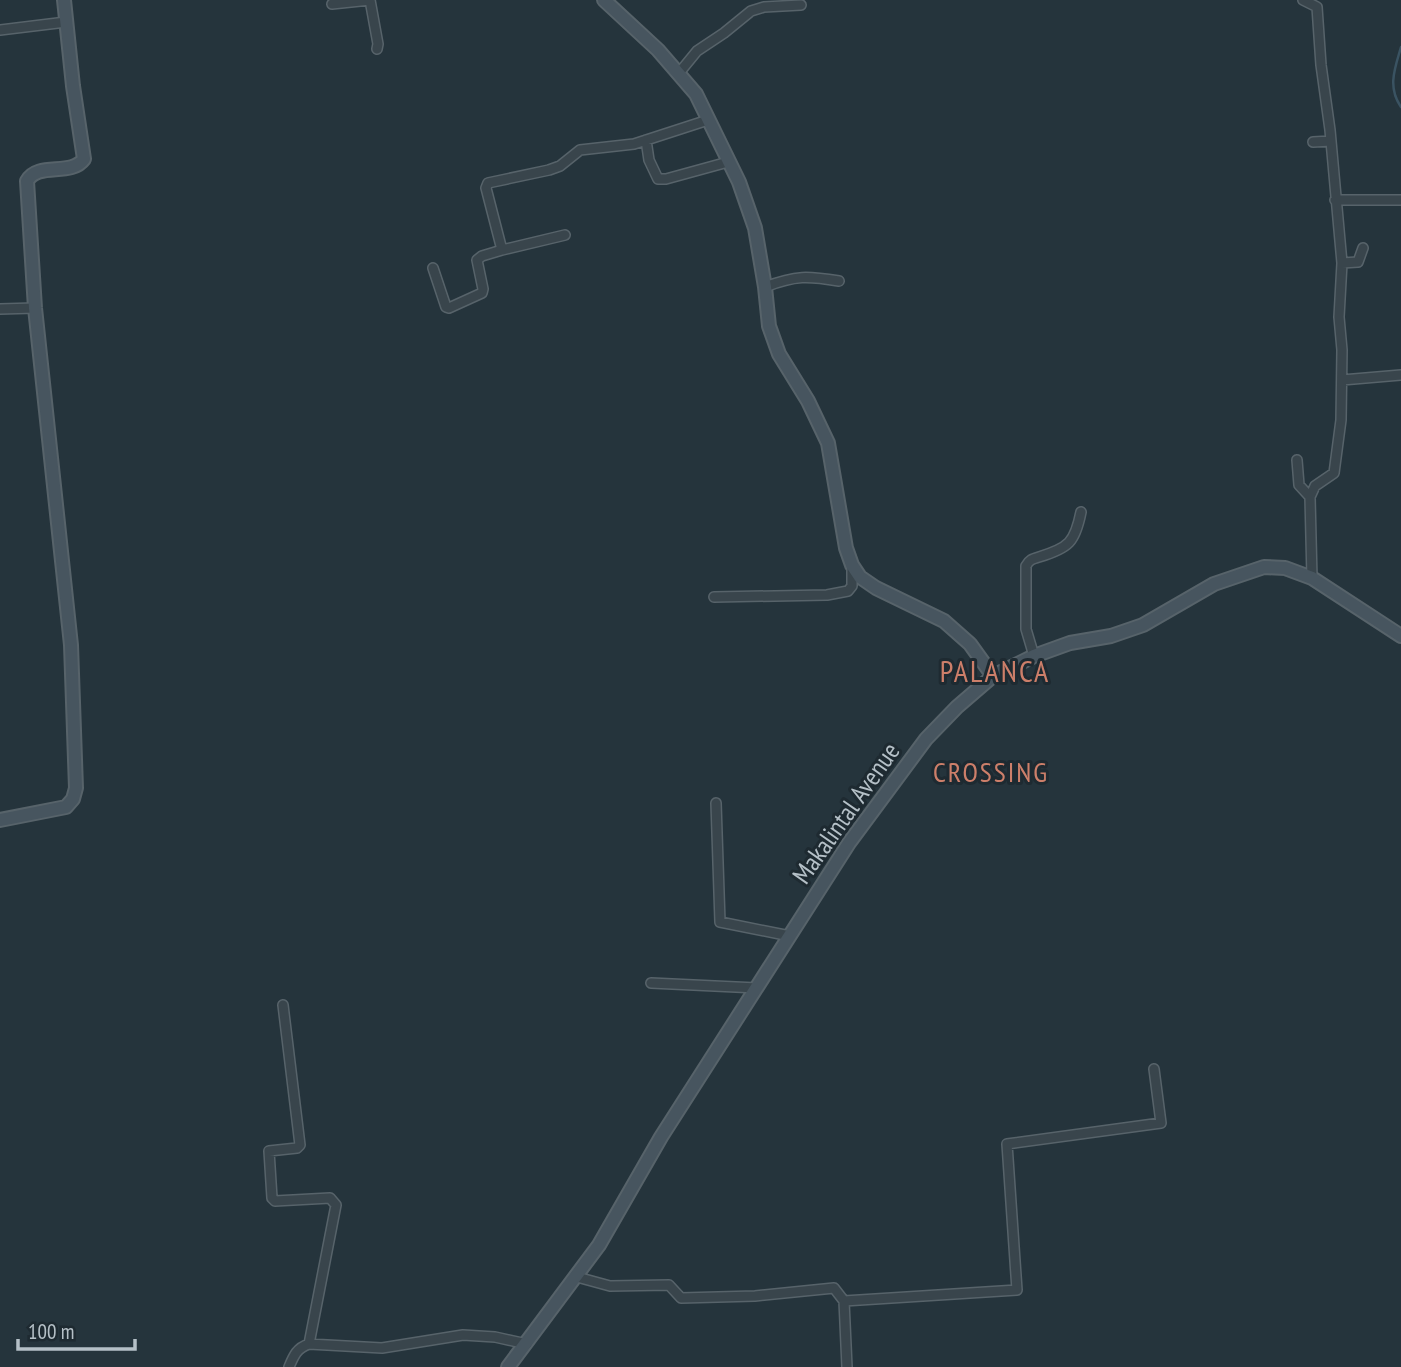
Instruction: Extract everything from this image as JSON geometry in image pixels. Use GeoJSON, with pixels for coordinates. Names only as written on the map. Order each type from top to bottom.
{"type":"FeatureCollection","features":[{"type":"Feature","properties":{"kind":"street"},"geometry":{"type":"LineString","coordinates":[[0,820],[66,807],[73,799],[76,788],[71,645],[35,307],[27,181],[38,172],[71,168],[80,165],[84,159],[64,0]]}},
{"type":"Feature","properties":{"kind":"street"},"geometry":{"type":"LineString","coordinates":[[332,4],[370,0],[377,49]]}},
{"type":"Feature","properties":{"kind":"street"},"geometry":{"type":"LineString","coordinates":[[604,0],[658,50],[696,94],[739,181],[755,228],[769,326],[779,354],[808,401],[828,443],[846,548],[852,565],[860,578],[876,588],[944,621],[970,644],[993,676]]}},
{"type":"Feature","properties":{"kind":"street"},"geometry":{"type":"LineString","coordinates":[[1303,0],[1317,6],[1342,263],[1339,317],[1342,380],[1336,466],[1334,473],[1312,489],[1310,497],[1312,578]]}},
{"type":"Feature","properties":{"kind":"street"},"geometry":{"type":"LineString","coordinates":[[679,73],[696,51],[751,11],[764,7],[801,5]]}},
{"type":"Feature","properties":{"kind":"street"},"geometry":{"type":"LineString","coordinates":[[0,30],[66,22]]}},
{"type":"Feature","properties":{"kind":"street"},"geometry":{"type":"LineString","coordinates":[[502,250],[486,188],[488,183],[549,170],[560,166],[580,150],[619,147],[708,120]]}},
{"type":"Feature","properties":{"kind":"street"},"geometry":{"type":"LineString","coordinates":[[646,140],[649,160],[658,179],[728,162]]}},
{"type":"Feature","properties":{"kind":"street"},"geometry":{"type":"LineString","coordinates":[[1313,142],[1331,141]]}},
{"type":"Feature","properties":{"kind":"street"},"geometry":{"type":"LineString","coordinates":[[1335,200],[1401,200]]}},
{"type":"Feature","properties":{"kind":"street"},"geometry":{"type":"LineString","coordinates":[[433,268],[444,304],[449,308],[482,293],[477,260],[482,256],[565,235]]}},
{"type":"Feature","properties":{"kind":"street"},"geometry":{"type":"LineString","coordinates":[[1342,263],[1358,262],[1363,248]]}},
{"type":"Feature","properties":{"kind":"street"},"geometry":{"type":"LineString","coordinates":[[765,286],[789,278],[807,276],[839,281]]}},
{"type":"Feature","properties":{"kind":"street"},"geometry":{"type":"LineString","coordinates":[[0,309],[35,307]]}},
{"type":"Feature","properties":{"kind":"street"},"geometry":{"type":"LineString","coordinates":[[1342,380],[1401,375]]}},
{"type":"Feature","properties":{"kind":"street"},"geometry":{"type":"LineString","coordinates":[[1297,460],[1298,485],[1310,497]]}},
{"type":"Feature","properties":{"kind":"street"},"geometry":{"type":"LineString","coordinates":[[1034,656],[1026,629],[1026,566],[1032,559],[1063,549],[1075,538],[1081,512]]}},
{"type":"Feature","properties":{"kind":"street"},"geometry":{"type":"LineString","coordinates":[[714,597],[827,595],[848,591],[852,586],[852,565]]}},
{"type":"Feature","properties":{"kind":"street","name":"Makalintal Avenue"},"geometry":{"type":"LineString","coordinates":[[508,1367],[600,1244],[661,1137],[849,843],[904,767],[957,707],[993,676],[1034,656],[1070,643],[1111,636],[1143,625],[1214,584],[1264,567],[1285,568],[1312,578],[1401,636]]}},
{"type":"Feature","properties":{"kind":"street"},"geometry":{"type":"LineString","coordinates":[[716,803],[720,922],[790,936]]}},
{"type":"Feature","properties":{"kind":"street"},"geometry":{"type":"LineString","coordinates":[[651,983],[757,988]]}},
{"type":"Feature","properties":{"kind":"street"},"geometry":{"type":"LineString","coordinates":[[283,1005],[300,1145],[298,1148],[269,1150],[272,1198],[275,1201],[330,1198],[336,1205],[309,1344]]}},
{"type":"Feature","properties":{"kind":"street"},"geometry":{"type":"LineString","coordinates":[[844,1301],[1017,1290],[1007,1144],[1161,1123],[1154,1069]]}},
{"type":"Feature","properties":{"kind":"street"},"geometry":{"type":"LineString","coordinates":[[577,1277],[610,1286],[669,1286],[681,1298],[755,1296],[834,1288],[844,1301],[847,1367]]}},
{"type":"Feature","properties":{"kind":"street"},"geometry":{"type":"LineString","coordinates":[[289,1367],[300,1347],[309,1344],[382,1348],[463,1335],[495,1337],[527,1344]]}},
{"type":"Feature","properties":{"kind":"waterway"},"geometry":{"type":"LineString","coordinates":[[1401,47],[1393,85],[1401,107]]}},
{"type":"Feature","properties":{"kind":"district","name":"PALANCA"},"geometry":{"type":"Point","coordinates":[995,672]}},
{"type":"Feature","properties":{"kind":"district","name":"CROSSING"},"geometry":{"type":"Point","coordinates":[991,772]}}]}
